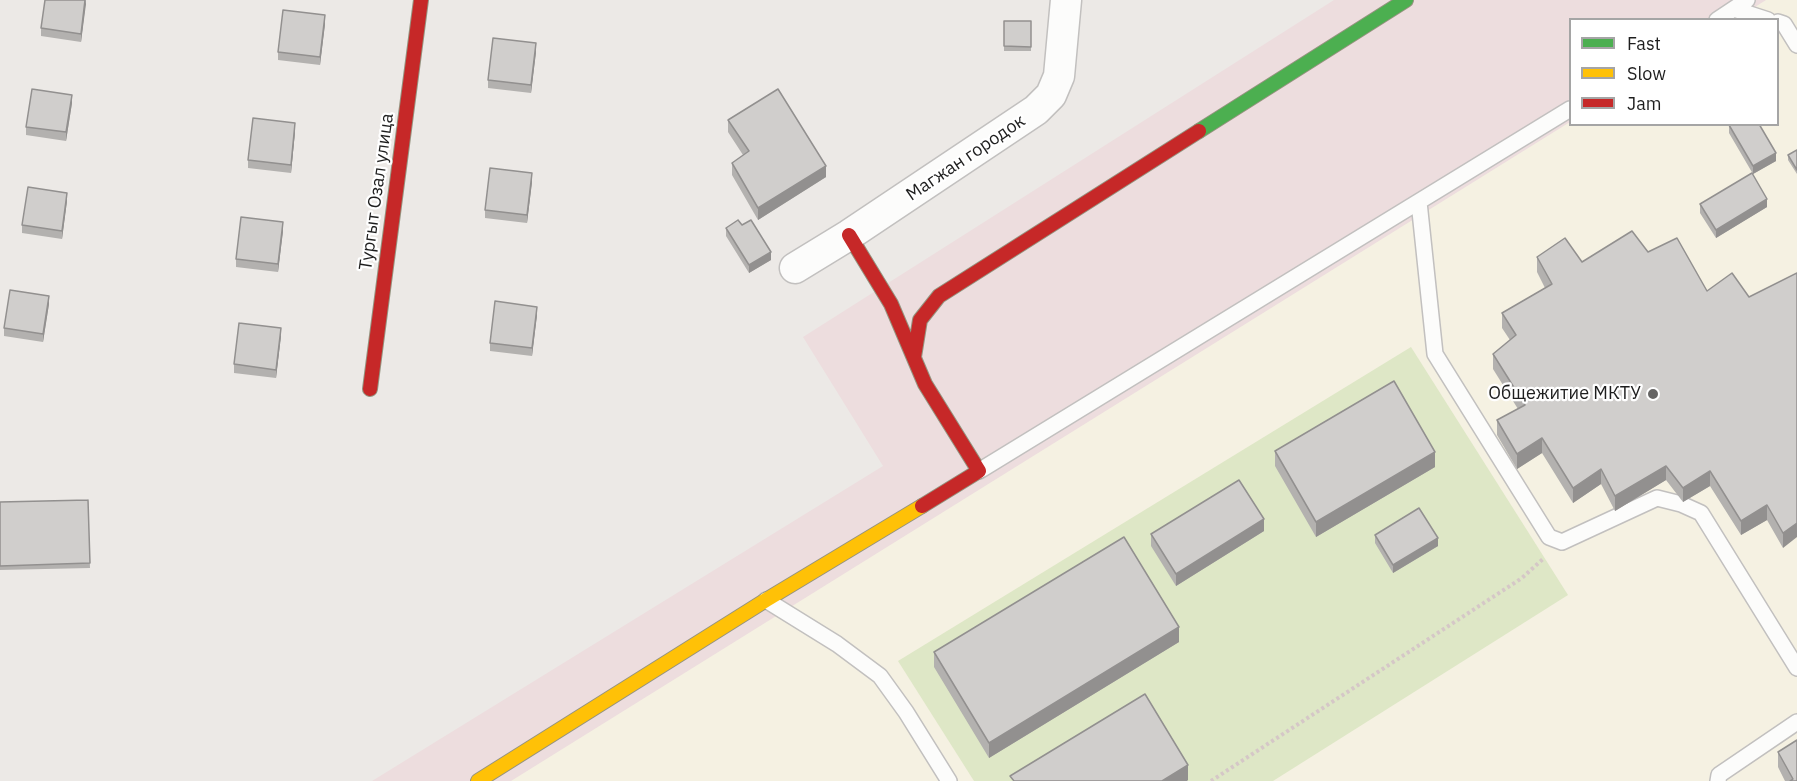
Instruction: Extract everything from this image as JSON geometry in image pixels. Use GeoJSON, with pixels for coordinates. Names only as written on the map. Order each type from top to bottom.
{"type":"FeatureCollection","features":[{"type":"Feature","properties":{"kind":"street","name":"Тургыт Озал улица"},"geometry":{"type":"LineString","coordinates":[[370,389],[421,0]]}},
{"type":"Feature","properties":{"kind":"street","name":"Магжан городок"},"geometry":{"type":"LineString","coordinates":[[795,268],[849,235],[1036,110],[1051,95],[1059,76],[1066,0]]}},
{"type":"Feature","properties":{"kind":"street"},"geometry":{"type":"LineString","coordinates":[[914,357],[920,320],[939,296],[1406,0]]}},
{"type":"Feature","properties":{"kind":"street"},"geometry":{"type":"LineString","coordinates":[[478,781],[766,600],[979,471],[926,384],[891,304],[849,235]]}},
{"type":"Feature","properties":{"kind":"lane"},"geometry":{"type":"LineString","coordinates":[[1720,18],[1747,0]]}},
{"type":"Feature","properties":{"kind":"lane"},"geometry":{"type":"LineString","coordinates":[[1734,9],[1762,18]]}},
{"type":"Feature","properties":{"kind":"lane"},"geometry":{"type":"LineString","coordinates":[[1779,22],[1784,24],[1797,45]]}},
{"type":"Feature","properties":{"kind":"lane"},"geometry":{"type":"LineString","coordinates":[[979,471],[1569,110]]}},
{"type":"Feature","properties":{"kind":"lane"},"geometry":{"type":"LineString","coordinates":[[1419,202],[1435,354],[1549,537],[1562,542],[1657,498],[1681,504],[1701,513],[1797,668]]}},
{"type":"Feature","properties":{"kind":"lane"},"geometry":{"type":"LineString","coordinates":[[766,600],[837,644],[880,676],[950,781]]}},
{"type":"Feature","properties":{"kind":"lane"},"geometry":{"type":"LineString","coordinates":[[1718,781],[1719,775],[1797,722]]}},
{"type":"Feature","properties":{"kind":"path"},"geometry":{"type":"LineString","coordinates":[[1211,781],[1522,578],[1562,542]]}},
{"type":"Feature","properties":{"kind":"shaded area"},"geometry":{"type":"Polygon","coordinates":[[[1334,0],[1797,0],[1797,781],[372,781],[883,466],[803,337],[1334,0]]]}},
{"type":"Feature","properties":{"kind":"shaded area"},"geometry":{"type":"Polygon","coordinates":[[[1766,0],[1797,0],[1797,781],[511,781],[1569,123],[1569,126],[1779,126],[1779,18],[1738,18],[1766,0]]]}},
{"type":"Feature","properties":{"kind":"green space"},"geometry":{"type":"Polygon","coordinates":[[[1411,347],[1568,595],[1273,781],[974,781],[898,661],[1411,347]]]}},
{"type":"Feature","properties":{"kind":"building"},"geometry":{"type":"Polygon","coordinates":[[[45,0],[85,0],[81,34],[41,28],[45,0]]]}},
{"type":"Feature","properties":{"kind":"building"},"geometry":{"type":"Polygon","coordinates":[[[283,10],[325,15],[320,57],[278,52],[283,10]]]}},
{"type":"Feature","properties":{"kind":"building"},"geometry":{"type":"Polygon","coordinates":[[[1004,21],[1031,21],[1031,47],[1004,46],[1004,21]]]}},
{"type":"Feature","properties":{"kind":"building"},"geometry":{"type":"Polygon","coordinates":[[[493,38],[536,43],[531,85],[488,80],[493,38]]]}},
{"type":"Feature","properties":{"kind":"building"},"geometry":{"type":"Polygon","coordinates":[[[32,89],[72,95],[66,132],[26,127],[32,89]]]}},
{"type":"Feature","properties":{"kind":"building"},"geometry":{"type":"Polygon","coordinates":[[[778,89],[826,166],[758,208],[732,163],[749,151],[728,120],[778,89]]]}},
{"type":"Feature","properties":{"kind":"building"},"geometry":{"type":"Polygon","coordinates":[[[253,118],[295,123],[291,165],[248,160],[253,118]]]}},
{"type":"Feature","properties":{"kind":"building"},"geometry":{"type":"Polygon","coordinates":[[[1730,126],[1760,126],[1776,153],[1753,166],[1730,126]]]}},
{"type":"Feature","properties":{"kind":"building"},"geometry":{"type":"Polygon","coordinates":[[[1797,150],[1797,170],[1788,155],[1797,150]]]}},
{"type":"Feature","properties":{"kind":"building"},"geometry":{"type":"Polygon","coordinates":[[[490,168],[532,173],[527,215],[485,210],[490,168]]]}},
{"type":"Feature","properties":{"kind":"building"},"geometry":{"type":"Polygon","coordinates":[[[1752,173],[1767,199],[1716,230],[1700,204],[1752,173]]]}},
{"type":"Feature","properties":{"kind":"building"},"geometry":{"type":"Polygon","coordinates":[[[28,187],[67,193],[62,231],[22,225],[28,187]]]}},
{"type":"Feature","properties":{"kind":"building"},"geometry":{"type":"Polygon","coordinates":[[[241,217],[283,222],[278,264],[236,259],[241,217]]]}},
{"type":"Feature","properties":{"kind":"building"},"geometry":{"type":"Polygon","coordinates":[[[738,220],[742,225],[751,220],[771,252],[749,265],[726,228],[738,220]]]}},
{"type":"Feature","properties":{"kind":"building","name":"Общежитие МКТУ"},"geometry":{"type":"Polygon","coordinates":[[[1632,231],[1648,252],[1677,238],[1707,291],[1732,273],[1749,297],[1797,273],[1797,523],[1783,533],[1767,505],[1741,521],[1710,471],[1683,488],[1666,466],[1615,496],[1601,469],[1573,488],[1542,438],[1517,454],[1497,420],[1525,405],[1493,354],[1516,335],[1502,313],[1552,284],[1537,257],[1565,238],[1582,262],[1632,231]]]}},
{"type":"Feature","properties":{"kind":"building"},"geometry":{"type":"Polygon","coordinates":[[[10,290],[49,296],[43,334],[4,328],[10,290]]]}},
{"type":"Feature","properties":{"kind":"building"},"geometry":{"type":"Polygon","coordinates":[[[495,301],[537,307],[532,348],[490,343],[495,301]]]}},
{"type":"Feature","properties":{"kind":"building"},"geometry":{"type":"Polygon","coordinates":[[[239,323],[281,328],[276,370],[234,364],[239,323]]]}},
{"type":"Feature","properties":{"kind":"building"},"geometry":{"type":"Polygon","coordinates":[[[1394,381],[1435,452],[1316,522],[1275,451],[1394,381]]]}},
{"type":"Feature","properties":{"kind":"building"},"geometry":{"type":"Polygon","coordinates":[[[1239,480],[1264,519],[1176,574],[1151,534],[1239,480]]]}},
{"type":"Feature","properties":{"kind":"building"},"geometry":{"type":"Polygon","coordinates":[[[88,500],[90,563],[0,566],[0,502],[88,500]]]}},
{"type":"Feature","properties":{"kind":"building"},"geometry":{"type":"Polygon","coordinates":[[[1419,508],[1438,538],[1393,565],[1375,535],[1419,508]]]}},
{"type":"Feature","properties":{"kind":"building"},"geometry":{"type":"Polygon","coordinates":[[[1124,537],[1179,627],[989,743],[934,652],[1124,537]]]}},
{"type":"Feature","properties":{"kind":"building"},"geometry":{"type":"Polygon","coordinates":[[[1145,694],[1188,765],[1162,781],[1014,781],[1010,776],[1145,694]]]}},
{"type":"Feature","properties":{"kind":"building"},"geometry":{"type":"Polygon","coordinates":[[[1797,740],[1797,781],[1790,781],[1793,779],[1778,752],[1797,740]]]}},
{"type":"Feature","properties":{"kind":"traffic: fast"},"geometry":{"type":"LineString","coordinates":[[1199,131],[1406,0]]}},
{"type":"Feature","properties":{"kind":"traffic: slow"},"geometry":{"type":"LineString","coordinates":[[478,781],[766,600],[922,506]]}},
{"type":"Feature","properties":{"kind":"traffic: jam"},"geometry":{"type":"LineString","coordinates":[[370,389],[421,0]]}},
{"type":"Feature","properties":{"kind":"traffic: jam"},"geometry":{"type":"LineString","coordinates":[[914,357],[920,320],[939,296],[1199,131]]}},
{"type":"Feature","properties":{"kind":"traffic: jam"},"geometry":{"type":"LineString","coordinates":[[849,235],[891,304],[925,384],[979,471],[922,506]]}},
{"type":"Feature","properties":{"kind":"place","name":"Общежитие МКТУ"},"geometry":{"type":"Point","coordinates":[1653,394]}}]}
